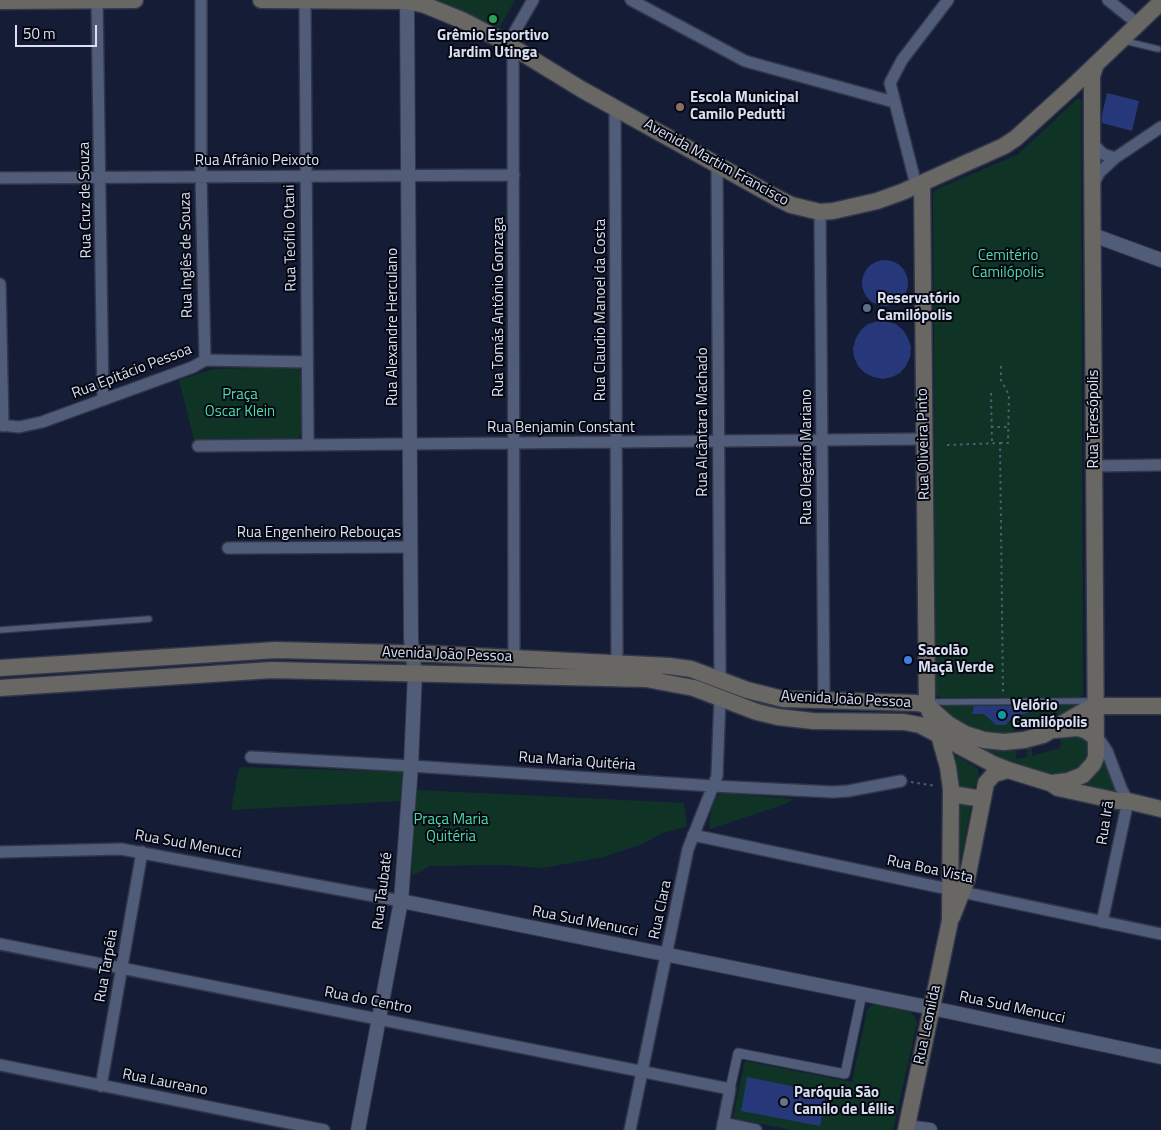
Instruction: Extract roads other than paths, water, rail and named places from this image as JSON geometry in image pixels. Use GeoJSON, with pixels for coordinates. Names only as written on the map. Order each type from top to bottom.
{"type":"FeatureCollection","features":[{"type":"Feature","properties":{"kind":"main road"},"geometry":{"type":"LineString","coordinates":[[0,1],[135,0]]}},
{"type":"Feature","properties":{"kind":"main road","name":"Avenida Martim Francisco"},"geometry":{"type":"LineString","coordinates":[[261,0],[413,1],[464,21],[513,46],[615,108],[777,198],[820,212],[862,206],[889,197],[1004,146],[1016,138],[1071,88],[1161,2]]}},
{"type":"Feature","properties":{"kind":"main road","name":"Rua Teresópolis"},"geometry":{"type":"LineString","coordinates":[[1050,783],[1076,779],[1089,770],[1096,757],[1092,76],[1096,64]]}},
{"type":"Feature","properties":{"kind":"main road"},"geometry":{"type":"LineString","coordinates":[[1071,88],[1082,89],[1092,100]]}},
{"type":"Feature","properties":{"kind":"main road","name":"Rua Oliveira Pinto"},"geometry":{"type":"LineString","coordinates":[[919,184],[924,439],[926,705]]}},
{"type":"Feature","properties":{"kind":"main road","name":"Avenida João Pessoa"},"geometry":{"type":"LineString","coordinates":[[0,668],[268,650],[617,662],[691,669],[747,690],[783,699],[916,703],[926,705],[939,735]]}},
{"type":"Feature","properties":{"kind":"main road","name":"Avenida João Pessoa"},"geometry":{"type":"LineString","coordinates":[[0,688],[272,670],[646,679],[694,688],[757,712],[812,721],[914,723],[926,727],[939,735]]}},
{"type":"Feature","properties":{"kind":"main road"},"geometry":{"type":"LineString","coordinates":[[926,705],[940,719],[956,730],[984,740],[1014,742],[1034,738],[1052,730],[1095,703],[1161,706]]}},
{"type":"Feature","properties":{"kind":"main road"},"geometry":{"type":"LineString","coordinates":[[1052,730],[1078,728],[1087,731],[1095,737]]}},
{"type":"Feature","properties":{"kind":"main road"},"geometry":{"type":"LineString","coordinates":[[939,735],[980,758],[1008,770],[1050,783],[1064,790],[1118,801],[1128,801],[1161,809]]}},
{"type":"Feature","properties":{"kind":"main road"},"geometry":{"type":"LineString","coordinates":[[939,735],[948,767],[951,791],[956,890]]}},
{"type":"Feature","properties":{"kind":"main road"},"geometry":{"type":"LineString","coordinates":[[956,890],[988,780],[994,774],[1008,770]]}},
{"type":"Feature","properties":{"kind":"main road"},"geometry":{"type":"LineString","coordinates":[[951,791],[983,799]]}},
{"type":"Feature","properties":{"kind":"main road","name":"Rua Leonilda"},"geometry":{"type":"LineString","coordinates":[[906,1128],[956,890]]}},
{"type":"Feature","properties":{"kind":"street","name":"Rua Cruz de Souza"},"geometry":{"type":"LineString","coordinates":[[97,0],[103,400]]}},
{"type":"Feature","properties":{"kind":"street","name":"Rua Inglês de Souza"},"geometry":{"type":"LineString","coordinates":[[201,0],[201,176],[205,360]]}},
{"type":"Feature","properties":{"kind":"street","name":"Rua Tomás Antônio Gonzaga"},"geometry":{"type":"LineString","coordinates":[[514,658],[513,46],[514,33],[533,0]]}},
{"type":"Feature","properties":{"kind":"street"},"geometry":{"type":"LineString","coordinates":[[631,0],[745,61],[894,102]]}},
{"type":"Feature","properties":{"kind":"street"},"geometry":{"type":"LineString","coordinates":[[919,184],[894,102],[890,87],[891,80],[902,60],[948,0]]}},
{"type":"Feature","properties":{"kind":"street"},"geometry":{"type":"LineString","coordinates":[[1108,0],[1138,24]]}},
{"type":"Feature","properties":{"kind":"street","name":"Rua Teofilo Otani"},"geometry":{"type":"LineString","coordinates":[[305,1],[308,445]]}},
{"type":"Feature","properties":{"kind":"street","name":"Rua Alexandre Herculano"},"geometry":{"type":"LineString","coordinates":[[412,654],[408,175],[413,1]]}},
{"type":"Feature","properties":{"kind":"street","name":"Rua Claudio Manoel da Costa"},"geometry":{"type":"LineString","coordinates":[[615,108],[617,662]]}},
{"type":"Feature","properties":{"kind":"street"},"geometry":{"type":"LineString","coordinates":[[1092,188],[1099,173],[1115,158],[1161,127]]}},
{"type":"Feature","properties":{"kind":"street"},"geometry":{"type":"LineString","coordinates":[[1092,143],[1103,154],[1115,158]]}},
{"type":"Feature","properties":{"kind":"street","name":"Rua Alcântara Machado"},"geometry":{"type":"LineString","coordinates":[[717,165],[720,679]]}},
{"type":"Feature","properties":{"kind":"street","name":"Rua Afrânio Peixoto"},"geometry":{"type":"LineString","coordinates":[[0,178],[514,175]]}},
{"type":"Feature","properties":{"kind":"street","name":"Rua Olegário Mariano"},"geometry":{"type":"LineString","coordinates":[[820,212],[824,701]]}},
{"type":"Feature","properties":{"kind":"street"},"geometry":{"type":"LineString","coordinates":[[1093,234],[1161,260]]}},
{"type":"Feature","properties":{"kind":"street"},"geometry":{"type":"LineString","coordinates":[[0,284],[1,425]]}},
{"type":"Feature","properties":{"kind":"street","name":"Rua Epitácio Pessoa"},"geometry":{"type":"LineString","coordinates":[[1,425],[11,427],[31,426],[193,367],[205,360],[307,362]]}},
{"type":"Feature","properties":{"kind":"street","name":"Rua Benjamin Constant"},"geometry":{"type":"LineString","coordinates":[[198,446],[924,439]]}},
{"type":"Feature","properties":{"kind":"street"},"geometry":{"type":"LineString","coordinates":[[1094,466],[1161,465]]}},
{"type":"Feature","properties":{"kind":"street","name":"Rua Engenheiro Rebouças"},"geometry":{"type":"LineString","coordinates":[[228,548],[411,547]]}},
{"type":"Feature","properties":{"kind":"street","name":"Rua Taubaté"},"geometry":{"type":"LineString","coordinates":[[358,1130],[401,902],[411,766],[415,672],[412,654]]}},
{"type":"Feature","properties":{"kind":"street","name":"Rua Clara"},"geometry":{"type":"LineString","coordinates":[[630,1130],[666,954],[693,835],[717,776],[720,697]]}},
{"type":"Feature","properties":{"kind":"street","name":"Rua Irã"},"geometry":{"type":"LineString","coordinates":[[1095,737],[1101,742],[1106,751],[1128,801],[1102,922]]}},
{"type":"Feature","properties":{"kind":"street","name":"Rua Maria Quitéria"},"geometry":{"type":"LineString","coordinates":[[251,757],[833,792],[901,781]]}},
{"type":"Feature","properties":{"kind":"street","name":"Rua Boa Vista"},"geometry":{"type":"LineString","coordinates":[[693,835],[1161,934]]}},
{"type":"Feature","properties":{"kind":"street","name":"Rua Sud Menucci"},"geometry":{"type":"LineString","coordinates":[[0,852],[111,849],[142,852],[666,954],[1161,1057]]}},
{"type":"Feature","properties":{"kind":"street","name":"Rua Tarpéia"},"geometry":{"type":"LineString","coordinates":[[101,1086],[142,852]]}},
{"type":"Feature","properties":{"kind":"street","name":"Rua do Centro"},"geometry":{"type":"LineString","coordinates":[[0,944],[730,1089]]}},
{"type":"Feature","properties":{"kind":"street"},"geometry":{"type":"LineString","coordinates":[[756,1130],[723,1127],[738,1053],[845,1074],[862,994]]}},
{"type":"Feature","properties":{"kind":"street","name":"Rua Laureano"},"geometry":{"type":"LineString","coordinates":[[0,1065],[324,1130]]}},
{"type":"Feature","properties":{"kind":"street"},"geometry":{"type":"LineString","coordinates":[[906,1128],[930,1130]]}},
{"type":"Feature","properties":{"kind":"lane"},"geometry":{"type":"LineString","coordinates":[[1120,41],[1137,43],[1158,49]]}},
{"type":"Feature","properties":{"kind":"lane"},"geometry":{"type":"LineString","coordinates":[[0,630],[148,618]]}},
{"type":"Feature","properties":{"kind":"lane"},"geometry":{"type":"LineString","coordinates":[[926,705],[936,702],[1004,701],[1095,703]]}},
{"type":"Feature","properties":{"kind":"place","name":"Grêmio Esportivo Jardim Utinga"},"geometry":{"type":"Point","coordinates":[493,19]}},
{"type":"Feature","properties":{"kind":"place","name":"Escola Municipal Camilo Pedutti"},"geometry":{"type":"Point","coordinates":[680,107]}},
{"type":"Feature","properties":{"kind":"place","name":"Reservatório Camilópolis"},"geometry":{"type":"Point","coordinates":[867,308]}},
{"type":"Feature","properties":{"kind":"place","name":"Sacolão Maçã Verde"},"geometry":{"type":"Point","coordinates":[908,660]}},
{"type":"Feature","properties":{"kind":"place","name":"Velório Camilópolis"},"geometry":{"type":"Point","coordinates":[1002,715]}},
{"type":"Feature","properties":{"kind":"place","name":"Paróquia São Camilo de Léllis"},"geometry":{"type":"Point","coordinates":[784,1102]}},
{"type":"Feature","properties":{"kind":"park label","name":"Cemitério Camilópolis"},"geometry":{"type":"Point","coordinates":[1008,264]}},
{"type":"Feature","properties":{"kind":"park label","name":"Praça Oscar Klein"},"geometry":{"type":"Point","coordinates":[240,404]}},
{"type":"Feature","properties":{"kind":"park label","name":"Praça Maria Quitéria"},"geometry":{"type":"Point","coordinates":[451,828]}}]}
